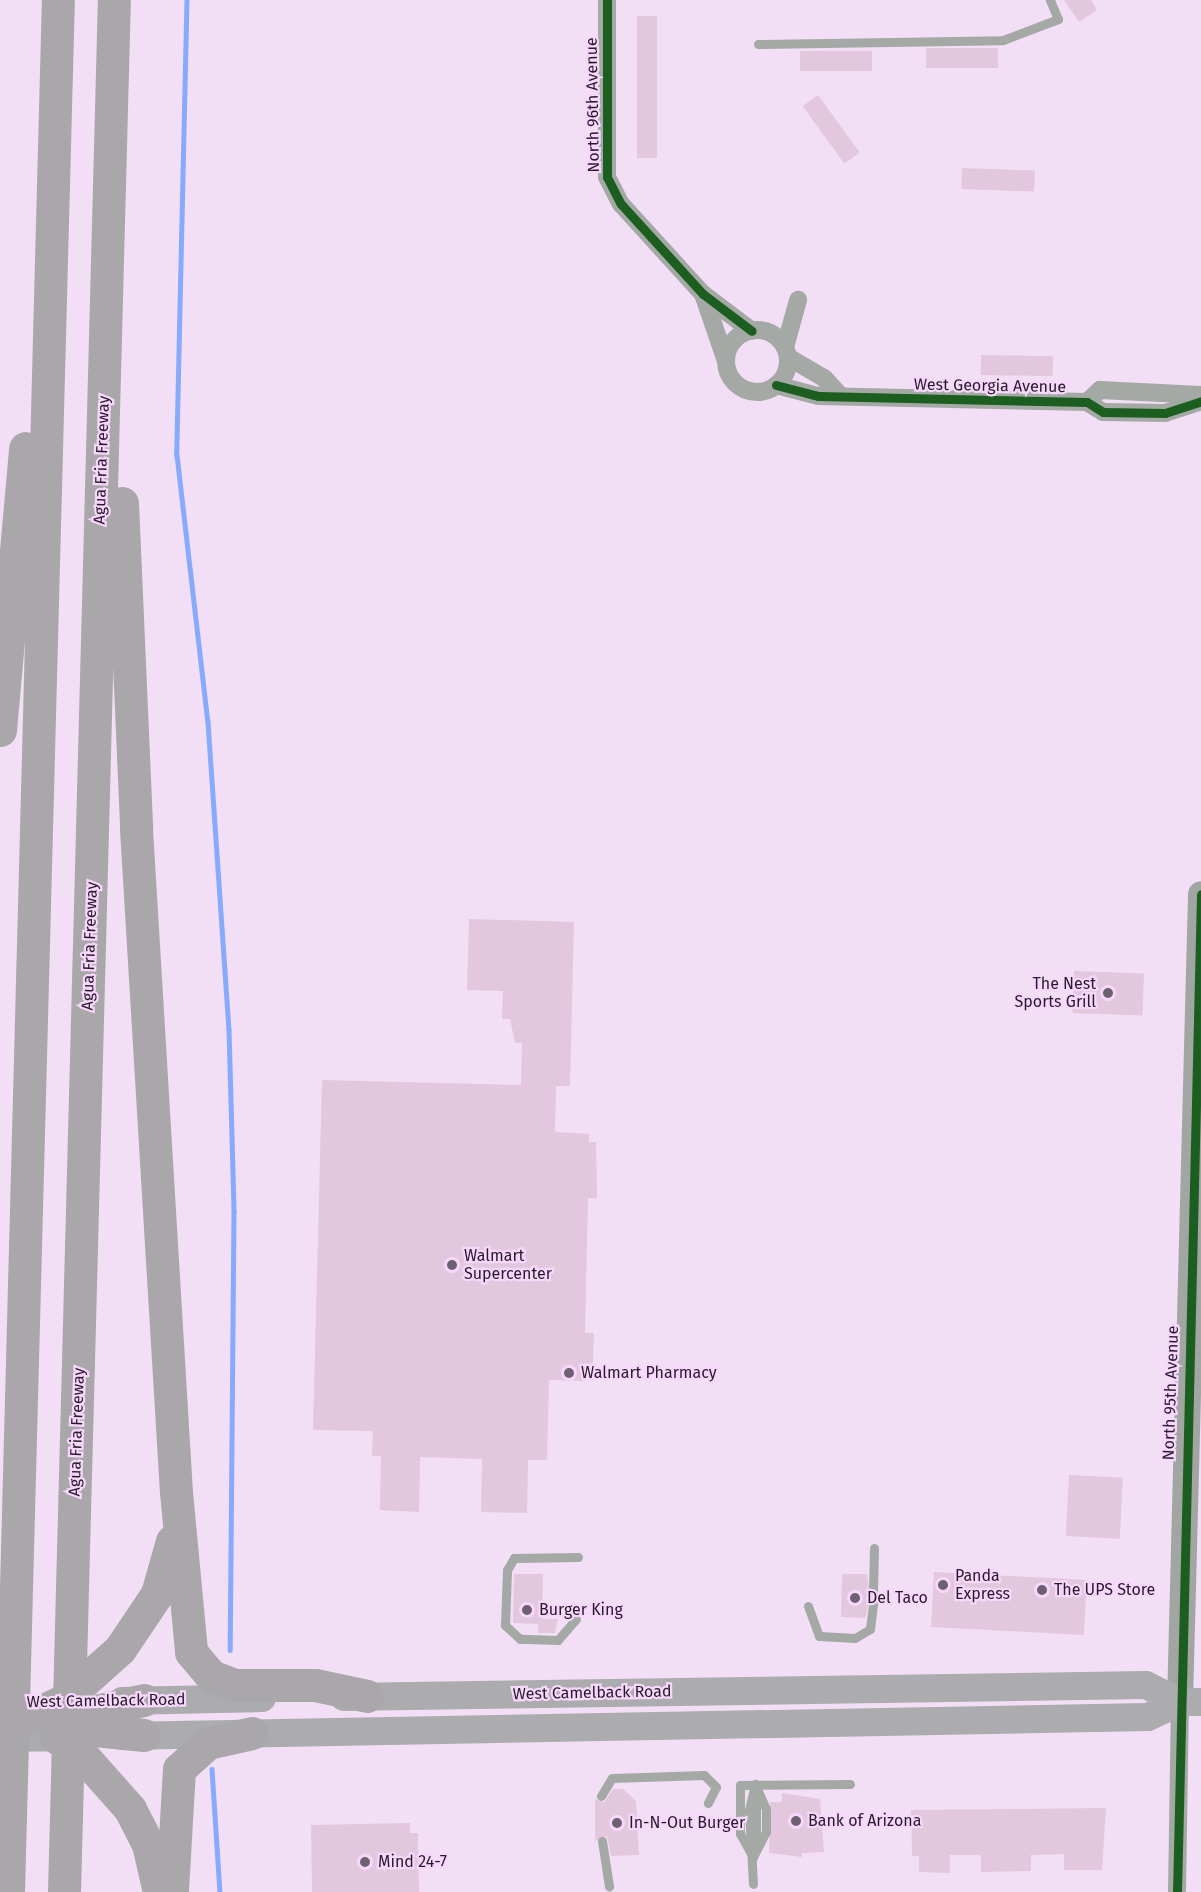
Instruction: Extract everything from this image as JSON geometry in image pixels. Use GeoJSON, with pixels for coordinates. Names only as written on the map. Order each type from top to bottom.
{"type":"FeatureCollection","features":[{"type":"Feature","properties":{"kind":"highway"},"geometry":{"type":"LineString","coordinates":[[8,1892],[58,0]]}},
{"type":"Feature","properties":{"kind":"highway","name":"Agua Fria Freeway"},"geometry":{"type":"LineString","coordinates":[[64,1892],[111,213],[114,0]]}},
{"type":"Feature","properties":{"kind":"highway"},"geometry":{"type":"LineString","coordinates":[[0,730],[32,345],[53,211]]}},
{"type":"Feature","properties":{"kind":"highway"},"geometry":{"type":"LineString","coordinates":[[111,213],[120,341],[136,829],[176,1492],[188,1634],[198,1664],[234,1685],[315,1685],[367,1696]]}},
{"type":"Feature","properties":{"kind":"highway"},"geometry":{"type":"LineString","coordinates":[[25,1723],[106,1664],[148,1610],[165,1573],[176,1492]]}},
{"type":"Feature","properties":{"kind":"highway"},"geometry":{"type":"LineString","coordinates":[[0,1683],[25,1723],[83,1756],[130,1809],[148,1844],[159,1892]]}},
{"type":"Feature","properties":{"kind":"highway"},"geometry":{"type":"LineString","coordinates":[[25,1723],[144,1700]]}},
{"type":"Feature","properties":{"kind":"highway"},"geometry":{"type":"LineString","coordinates":[[25,1723],[144,1735]]}},
{"type":"Feature","properties":{"kind":"highway"},"geometry":{"type":"LineString","coordinates":[[171,1892],[179,1769],[208,1743],[252,1733]]}},
{"type":"Feature","properties":{"kind":"main road","name":"West Camelback Road"},"geometry":{"type":"LineString","coordinates":[[144,1700],[1146,1685],[1191,1702]]}},
{"type":"Feature","properties":{"kind":"main road"},"geometry":{"type":"LineString","coordinates":[[480,1726],[542,1712],[676,1710],[712,1691],[733,1708],[815,1710],[858,1721]]}},
{"type":"Feature","properties":{"kind":"main road","name":"West Camelback Road"},"geometry":{"type":"LineString","coordinates":[[144,1735],[480,1726],[1148,1717],[1191,1702]]}},
{"type":"Feature","properties":{"kind":"street","name":"North 96th Avenue"},"geometry":{"type":"LineString","coordinates":[[607,0],[607,177],[621,204],[703,294],[758,331]]}},
{"type":"Feature","properties":{"kind":"street","name":"North 96th Avenue"},"geometry":{"type":"LineString","coordinates":[[703,294],[726,361]]}},
{"type":"Feature","properties":{"kind":"street"},"geometry":{"type":"LineString","coordinates":[[798,300],[786,352],[776,385],[758,392],[739,386],[726,361],[732,342],[758,331],[798,300]]}},
{"type":"Feature","properties":{"kind":"street"},"geometry":{"type":"LineString","coordinates":[[758,331],[825,378],[838,393]]}},
{"type":"Feature","properties":{"kind":"street","name":"West Georgia Avenue"},"geometry":{"type":"LineString","coordinates":[[776,385],[818,396],[838,393],[1087,402],[1103,412],[1165,413],[1201,401]]}},
{"type":"Feature","properties":{"kind":"street","name":"West Georgia Avenue"},"geometry":{"type":"LineString","coordinates":[[1087,402],[1100,390],[1201,395]]}},
{"type":"Feature","properties":{"kind":"street","name":"North 95th Avenue"},"geometry":{"type":"LineString","coordinates":[[1177,1892],[1191,1702],[1201,894]]}},
{"type":"Feature","properties":{"kind":"lane"},"geometry":{"type":"LineString","coordinates":[[758,44],[1003,40],[1058,19],[1050,0]]}},
{"type":"Feature","properties":{"kind":"lane"},"geometry":{"type":"LineString","coordinates":[[873,1592],[874,1548]]}},
{"type":"Feature","properties":{"kind":"lane"},"geometry":{"type":"LineString","coordinates":[[576,1619],[558,1640],[520,1639],[505,1625],[507,1570],[514,1558],[578,1557]]}},
{"type":"Feature","properties":{"kind":"lane"},"geometry":{"type":"LineString","coordinates":[[808,1606],[819,1636],[855,1638],[870,1629],[873,1604]]}},
{"type":"Feature","properties":{"kind":"lane"},"geometry":{"type":"LineString","coordinates":[[601,1796],[612,1778],[704,1775],[716,1787],[708,1803]]}},
{"type":"Feature","properties":{"kind":"lane"},"geometry":{"type":"LineString","coordinates":[[753,1884],[749,1810],[755,1784]]}},
{"type":"Feature","properties":{"kind":"lane"},"geometry":{"type":"LineString","coordinates":[[753,1857],[766,1832],[766,1809],[755,1784]]}},
{"type":"Feature","properties":{"kind":"lane"},"geometry":{"type":"LineString","coordinates":[[753,1857],[740,1834],[740,1785],[850,1784]]}},
{"type":"Feature","properties":{"kind":"lane"},"geometry":{"type":"LineString","coordinates":[[602,1841],[609,1886]]}},
{"type":"Feature","properties":{"kind":"building"},"geometry":{"type":"Polygon","coordinates":[[[1064,0],[1091,0],[1097,10],[1079,22],[1064,0]]]}},
{"type":"Feature","properties":{"kind":"building"},"geometry":{"type":"Polygon","coordinates":[[[637,16],[657,16],[657,158],[637,158],[637,16]]]}},
{"type":"Feature","properties":{"kind":"building"},"geometry":{"type":"Polygon","coordinates":[[[926,48],[998,48],[998,68],[926,68],[926,48]]]}},
{"type":"Feature","properties":{"kind":"building"},"geometry":{"type":"Polygon","coordinates":[[[800,51],[872,51],[872,71],[800,71],[800,51]]]}},
{"type":"Feature","properties":{"kind":"building"},"geometry":{"type":"Polygon","coordinates":[[[818,95],[860,152],[844,164],[803,106],[818,95]]]}},
{"type":"Feature","properties":{"kind":"building"},"geometry":{"type":"Polygon","coordinates":[[[962,168],[1035,171],[1034,192],[961,189],[962,168]]]}},
{"type":"Feature","properties":{"kind":"building"},"geometry":{"type":"Polygon","coordinates":[[[981,355],[1053,356],[1053,376],[981,375],[981,355]]]}},
{"type":"Feature","properties":{"kind":"building","name":"Walmart Supercenter"},"geometry":{"type":"Polygon","coordinates":[[[469,919],[574,922],[570,1086],[556,1086],[555,1132],[589,1134],[589,1142],[596,1142],[597,1198],[588,1198],[585,1333],[594,1333],[593,1359],[590,1377],[583,1381],[549,1380],[547,1460],[528,1460],[527,1513],[481,1512],[482,1459],[420,1457],[419,1512],[380,1510],[381,1456],[372,1456],[373,1431],[313,1430],[322,1080],[521,1085],[522,1043],[515,1043],[510,1019],[502,1019],[503,991],[467,990],[469,919]]]}},
{"type":"Feature","properties":{"kind":"building","name":"The Nest Sports Grill"},"geometry":{"type":"Polygon","coordinates":[[[1074,971],[1144,973],[1142,1015],[1073,1013],[1074,971]]]}},
{"type":"Feature","properties":{"kind":"building"},"geometry":{"type":"Polygon","coordinates":[[[1069,1475],[1123,1478],[1120,1539],[1066,1536],[1069,1475]]]}},
{"type":"Feature","properties":{"kind":"building"},"geometry":{"type":"Polygon","coordinates":[[[934,1572],[1087,1580],[1084,1635],[931,1627],[934,1572]]]}},
{"type":"Feature","properties":{"kind":"building","name":"Burger King"},"geometry":{"type":"Polygon","coordinates":[[[514,1574],[543,1574],[542,1619],[558,1619],[555,1633],[538,1633],[538,1624],[513,1623],[514,1574]]]}},
{"type":"Feature","properties":{"kind":"building","name":"Del Taco"},"geometry":{"type":"Polygon","coordinates":[[[842,1574],[867,1574],[870,1598],[865,1618],[841,1617],[842,1574]]]}},
{"type":"Feature","properties":{"kind":"building","name":"In-N-Out Burger"},"geometry":{"type":"Polygon","coordinates":[[[613,1789],[623,1789],[636,1801],[639,1855],[611,1856],[607,1836],[595,1841],[595,1799],[604,1802],[613,1789]]]}},
{"type":"Feature","properties":{"kind":"building","name":"Bank of Arizona"},"geometry":{"type":"Polygon","coordinates":[[[782,1793],[820,1799],[824,1852],[802,1853],[802,1857],[769,1853],[770,1802],[782,1802],[782,1793]]]}},
{"type":"Feature","properties":{"kind":"building"},"geometry":{"type":"Polygon","coordinates":[[[1106,1808],[1102,1870],[1064,1870],[1064,1854],[1031,1855],[1031,1871],[981,1872],[981,1855],[950,1855],[950,1873],[919,1872],[919,1856],[912,1856],[911,1810],[1106,1808]]]}},
{"type":"Feature","properties":{"kind":"building","name":"Mind 24-7"},"geometry":{"type":"Polygon","coordinates":[[[410,1823],[410,1833],[418,1833],[419,1892],[312,1892],[311,1825],[410,1823]]]}},
{"type":"Feature","properties":{"kind":"waterway"},"geometry":{"type":"LineString","coordinates":[[187,0],[177,455],[208,722],[229,1029],[234,1212],[230,1650]]}},
{"type":"Feature","properties":{"kind":"waterway"},"geometry":{"type":"LineString","coordinates":[[212,1769],[220,1892]]}},
{"type":"Feature","properties":{"kind":"cycle path"},"geometry":{"type":"LineString","coordinates":[[607,0],[607,177],[621,204],[703,294],[752,331]]}},
{"type":"Feature","properties":{"kind":"cycle path"},"geometry":{"type":"LineString","coordinates":[[776,385],[818,396],[1087,402],[1103,412],[1165,413],[1201,401]]}},
{"type":"Feature","properties":{"kind":"cycle path"},"geometry":{"type":"LineString","coordinates":[[1177,1892],[1201,894]]}},
{"type":"Feature","properties":{"kind":"place","name":"The Nest Sports Grill"},"geometry":{"type":"Point","coordinates":[1108,993]}},
{"type":"Feature","properties":{"kind":"place","name":"Walmart Supercenter"},"geometry":{"type":"Point","coordinates":[452,1265]}},
{"type":"Feature","properties":{"kind":"place","name":"Walmart Pharmacy"},"geometry":{"type":"Point","coordinates":[569,1373]}},
{"type":"Feature","properties":{"kind":"place","name":"Panda Express"},"geometry":{"type":"Point","coordinates":[943,1585]}},
{"type":"Feature","properties":{"kind":"place","name":"The UPS Store"},"geometry":{"type":"Point","coordinates":[1042,1590]}},
{"type":"Feature","properties":{"kind":"place","name":"Del Taco"},"geometry":{"type":"Point","coordinates":[855,1598]}},
{"type":"Feature","properties":{"kind":"place","name":"Burger King"},"geometry":{"type":"Point","coordinates":[527,1610]}},
{"type":"Feature","properties":{"kind":"place","name":"Bank of Arizona"},"geometry":{"type":"Point","coordinates":[796,1821]}},
{"type":"Feature","properties":{"kind":"place","name":"In-N-Out Burger"},"geometry":{"type":"Point","coordinates":[617,1823]}},
{"type":"Feature","properties":{"kind":"place","name":"Mind 24-7"},"geometry":{"type":"Point","coordinates":[365,1862]}}]}
